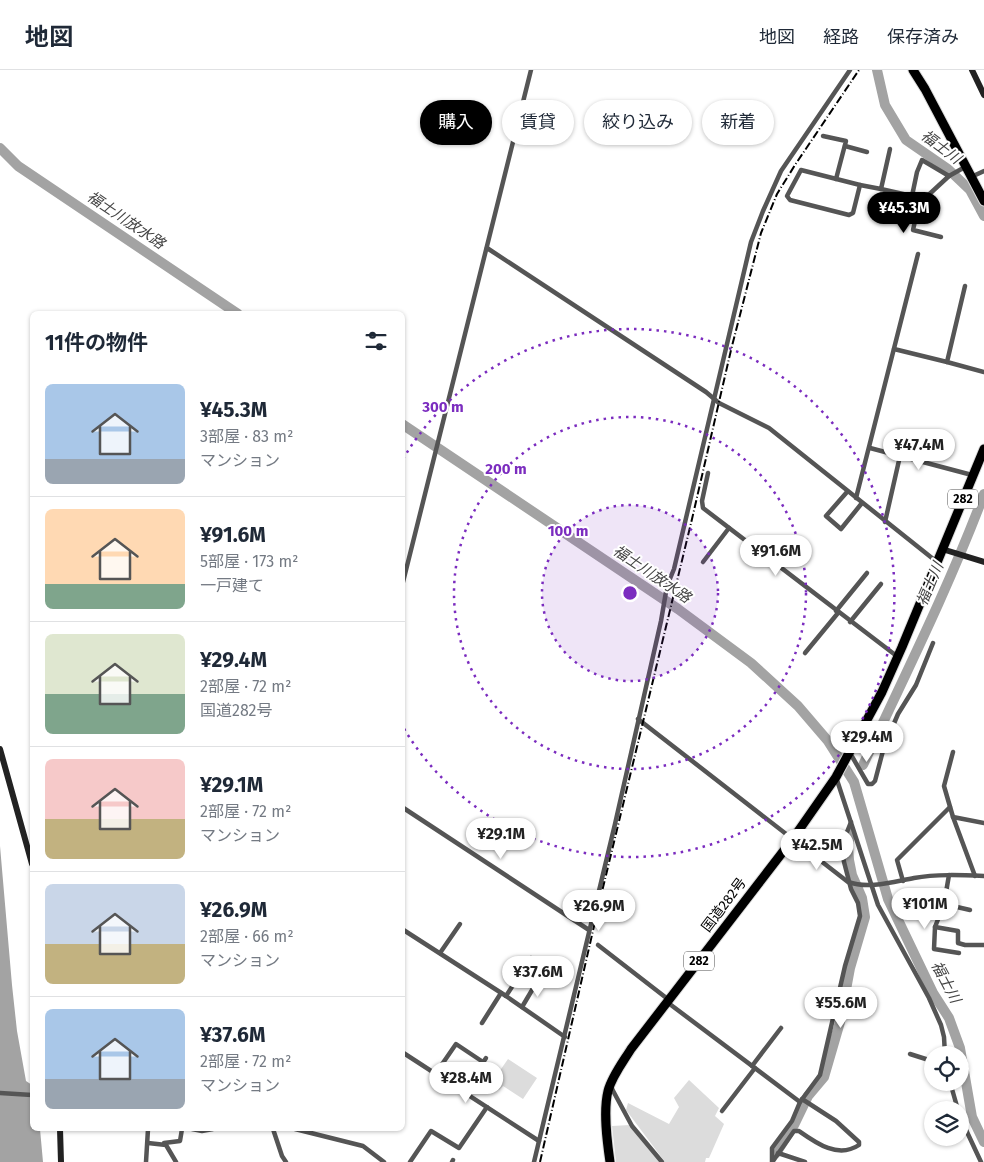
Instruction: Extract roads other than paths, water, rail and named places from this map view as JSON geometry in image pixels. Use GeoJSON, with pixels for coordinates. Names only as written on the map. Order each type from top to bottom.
{"type":"FeatureCollection","features":[{"type":"Feature","properties":{"kind":"highway"},"geometry":{"type":"LineString","coordinates":[[913,70],[925,89],[963,168],[971,176],[984,200]]}},
{"type":"Feature","properties":{"kind":"highway","name":"国道282号"},"geometry":{"type":"LineString","coordinates":[[610,1162],[607,1143],[606,1100],[610,1086],[631,1049],[792,840],[836,777],[898,657],[984,449]]}},
{"type":"Feature","properties":{"kind":"street"},"geometry":{"type":"LineString","coordinates":[[405,574],[530,70]]}},
{"type":"Feature","properties":{"kind":"street"},"geometry":{"type":"LineString","coordinates":[[534,1162],[565,1037],[667,586],[674,569],[751,242],[782,171],[850,70]]}},
{"type":"Feature","properties":{"kind":"street"},"geometry":{"type":"LineString","coordinates":[[972,70],[984,94]]}},
{"type":"Feature","properties":{"kind":"street"},"geometry":{"type":"LineString","coordinates":[[823,136],[846,141],[836,179]]}},
{"type":"Feature","properties":{"kind":"street"},"geometry":{"type":"LineString","coordinates":[[844,146],[867,152]]}},
{"type":"Feature","properties":{"kind":"street"},"geometry":{"type":"LineString","coordinates":[[881,189],[890,149]]}},
{"type":"Feature","properties":{"kind":"street"},"geometry":{"type":"LineString","coordinates":[[912,196],[917,172],[922,160],[949,176]]}},
{"type":"Feature","properties":{"kind":"street"},"geometry":{"type":"LineString","coordinates":[[860,185],[853,213],[849,215],[790,200],[788,196],[801,170],[923,200],[949,176],[963,168]]}},
{"type":"Feature","properties":{"kind":"street"},"geometry":{"type":"LineString","coordinates":[[971,176],[984,171]]}},
{"type":"Feature","properties":{"kind":"street"},"geometry":{"type":"LineString","coordinates":[[920,199],[913,230],[941,237]]}},
{"type":"Feature","properties":{"kind":"street"},"geometry":{"type":"LineString","coordinates":[[487,248],[714,399],[768,428],[937,562]]}},
{"type":"Feature","properties":{"kind":"street"},"geometry":{"type":"LineString","coordinates":[[856,498],[918,254]]}},
{"type":"Feature","properties":{"kind":"street"},"geometry":{"type":"LineString","coordinates":[[947,362],[965,286]]}},
{"type":"Feature","properties":{"kind":"street"},"geometry":{"type":"LineString","coordinates":[[894,350],[984,372]]}},
{"type":"Feature","properties":{"kind":"street"},"geometry":{"type":"LineString","coordinates":[[870,448],[974,475]]}},
{"type":"Feature","properties":{"kind":"street"},"geometry":{"type":"LineString","coordinates":[[885,522],[900,456]]}},
{"type":"Feature","properties":{"kind":"street"},"geometry":{"type":"LineString","coordinates":[[708,473],[702,501],[703,508],[898,657]]}},
{"type":"Feature","properties":{"kind":"street"},"geometry":{"type":"LineString","coordinates":[[847,492],[826,516],[841,529],[862,503]]}},
{"type":"Feature","properties":{"kind":"street"},"geometry":{"type":"LineString","coordinates":[[703,562],[729,528]]}},
{"type":"Feature","properties":{"kind":"street"},"geometry":{"type":"LineString","coordinates":[[942,549],[984,562]]}},
{"type":"Feature","properties":{"kind":"street"},"geometry":{"type":"LineString","coordinates":[[805,653],[866,574]]}},
{"type":"Feature","properties":{"kind":"street"},"geometry":{"type":"LineString","coordinates":[[850,622],[881,584]]}},
{"type":"Feature","properties":{"kind":"street"},"geometry":{"type":"LineString","coordinates":[[848,753],[868,784],[872,784],[875,781],[884,746],[898,714],[916,684],[933,643]]}},
{"type":"Feature","properties":{"kind":"street"},"geometry":{"type":"LineString","coordinates":[[638,719],[792,840],[852,883],[874,884],[949,875],[984,876]]}},
{"type":"Feature","properties":{"kind":"street"},"geometry":{"type":"LineString","coordinates":[[0,749],[30,857]]}},
{"type":"Feature","properties":{"kind":"street"},"geometry":{"type":"LineString","coordinates":[[953,752],[944,786],[953,817],[975,876]]}},
{"type":"Feature","properties":{"kind":"street"},"geometry":{"type":"LineString","coordinates":[[836,777],[874,884],[878,905],[929,998],[942,1031],[944,1046]]}},
{"type":"Feature","properties":{"kind":"street"},"geometry":{"type":"LineString","coordinates":[[903,881],[897,860],[950,807]]}},
{"type":"Feature","properties":{"kind":"street"},"geometry":{"type":"LineString","coordinates":[[405,809],[589,930]]}},
{"type":"Feature","properties":{"kind":"street"},"geometry":{"type":"LineString","coordinates":[[953,817],[984,823]]}},
{"type":"Feature","properties":{"kind":"street"},"geometry":{"type":"LineString","coordinates":[[772,1162],[772,1148],[792,1121],[801,1100],[820,1075],[860,916],[858,903],[851,889],[852,883],[846,870],[842,848],[851,822]]}},
{"type":"Feature","properties":{"kind":"street"},"geometry":{"type":"LineString","coordinates":[[949,875],[944,904],[935,927],[934,949],[959,952]]}},
{"type":"Feature","properties":{"kind":"street"},"geometry":{"type":"LineString","coordinates":[[944,904],[970,910]]}},
{"type":"Feature","properties":{"kind":"street"},"geometry":{"type":"LineString","coordinates":[[440,953],[460,924]]}},
{"type":"Feature","properties":{"kind":"street"},"geometry":{"type":"LineString","coordinates":[[935,927],[958,931],[958,943],[984,945]]}},
{"type":"Feature","properties":{"kind":"street"},"geometry":{"type":"LineString","coordinates":[[405,931],[504,994],[565,1037]]}},
{"type":"Feature","properties":{"kind":"street"},"geometry":{"type":"LineString","coordinates":[[598,945],[754,1067],[801,1100],[809,1102],[836,1120],[859,1142],[859,1145],[856,1147],[840,1150],[826,1148],[799,1131],[794,1131],[772,1162]]}},
{"type":"Feature","properties":{"kind":"street"},"geometry":{"type":"LineString","coordinates":[[482,1022],[531,958]]}},
{"type":"Feature","properties":{"kind":"street"},"geometry":{"type":"LineString","coordinates":[[522,1007],[538,980]]}},
{"type":"Feature","properties":{"kind":"street"},"geometry":{"type":"LineString","coordinates":[[722,1111],[781,1028]]}},
{"type":"Feature","properties":{"kind":"street"},"geometry":{"type":"LineString","coordinates":[[436,1073],[456,1044],[484,1060],[464,1091]]}},
{"type":"Feature","properties":{"kind":"street"},"geometry":{"type":"LineString","coordinates":[[405,1054],[539,1141]]}},
{"type":"Feature","properties":{"kind":"street"},"geometry":{"type":"LineString","coordinates":[[910,1054],[924,1058]]}},
{"type":"Feature","properties":{"kind":"street"},"geometry":{"type":"LineString","coordinates":[[610,1086],[632,1126],[662,1162]]}},
{"type":"Feature","properties":{"kind":"street"},"geometry":{"type":"LineString","coordinates":[[0,1094],[30,1095]]}},
{"type":"Feature","properties":{"kind":"street"},"geometry":{"type":"LineString","coordinates":[[410,1162],[431,1131],[459,1148],[487,1107]]}},
{"type":"Feature","properties":{"kind":"street"},"geometry":{"type":"LineString","coordinates":[[60,1131],[61,1162]]}},
{"type":"Feature","properties":{"kind":"street"},"geometry":{"type":"LineString","coordinates":[[146,1162],[148,1131]]}},
{"type":"Feature","properties":{"kind":"street"},"geometry":{"type":"LineString","coordinates":[[148,1143],[180,1141],[182,1131]]}},
{"type":"Feature","properties":{"kind":"street"},"geometry":{"type":"LineString","coordinates":[[274,1131],[286,1162]]}},
{"type":"Feature","properties":{"kind":"street"},"geometry":{"type":"LineString","coordinates":[[310,1131],[363,1146],[384,1162]]}},
{"type":"Feature","properties":{"kind":"street"},"geometry":{"type":"LineString","coordinates":[[969,1137],[980,1162]]}},
{"type":"Feature","properties":{"kind":"street"},"geometry":{"type":"LineString","coordinates":[[164,1143],[176,1162]]}},
{"type":"Feature","properties":{"kind":"street"},"geometry":{"type":"LineString","coordinates":[[778,1152],[805,1162]]}},
{"type":"Feature","properties":{"kind":"waterway","name":"福士川"},"geometry":{"type":"LineString","coordinates":[[877,70],[885,105],[906,140],[948,169],[970,190],[984,216]]}},
{"type":"Feature","properties":{"kind":"waterway","name":"福士川放水路"},"geometry":{"type":"LineString","coordinates":[[0,148],[18,166],[234,311]]}},
{"type":"Feature","properties":{"kind":"waterway","name":"福士川放水路"},"geometry":{"type":"LineString","coordinates":[[405,426],[678,609],[751,663],[798,706],[828,741],[854,782],[888,899],[933,993],[949,1018],[960,1048],[972,1117],[984,1142]]}},
{"type":"Feature","properties":{"kind":"waterway","name":"福士川"},"geometry":{"type":"LineString","coordinates":[[863,765],[941,597],[984,494]]}},
{"type":"Feature","properties":{"kind":"waterway","name":"福士川"},"geometry":{"type":"LineString","coordinates":[[776,1153],[794,1125],[808,1096],[824,1077],[840,1022],[850,968],[865,917],[862,898],[852,875],[849,860],[850,833]]}},
{"type":"Feature","properties":{"kind":"railway"},"geometry":{"type":"LineString","coordinates":[[540,1162],[600,900],[731,350],[761,233],[777,194],[859,70]]}}]}
